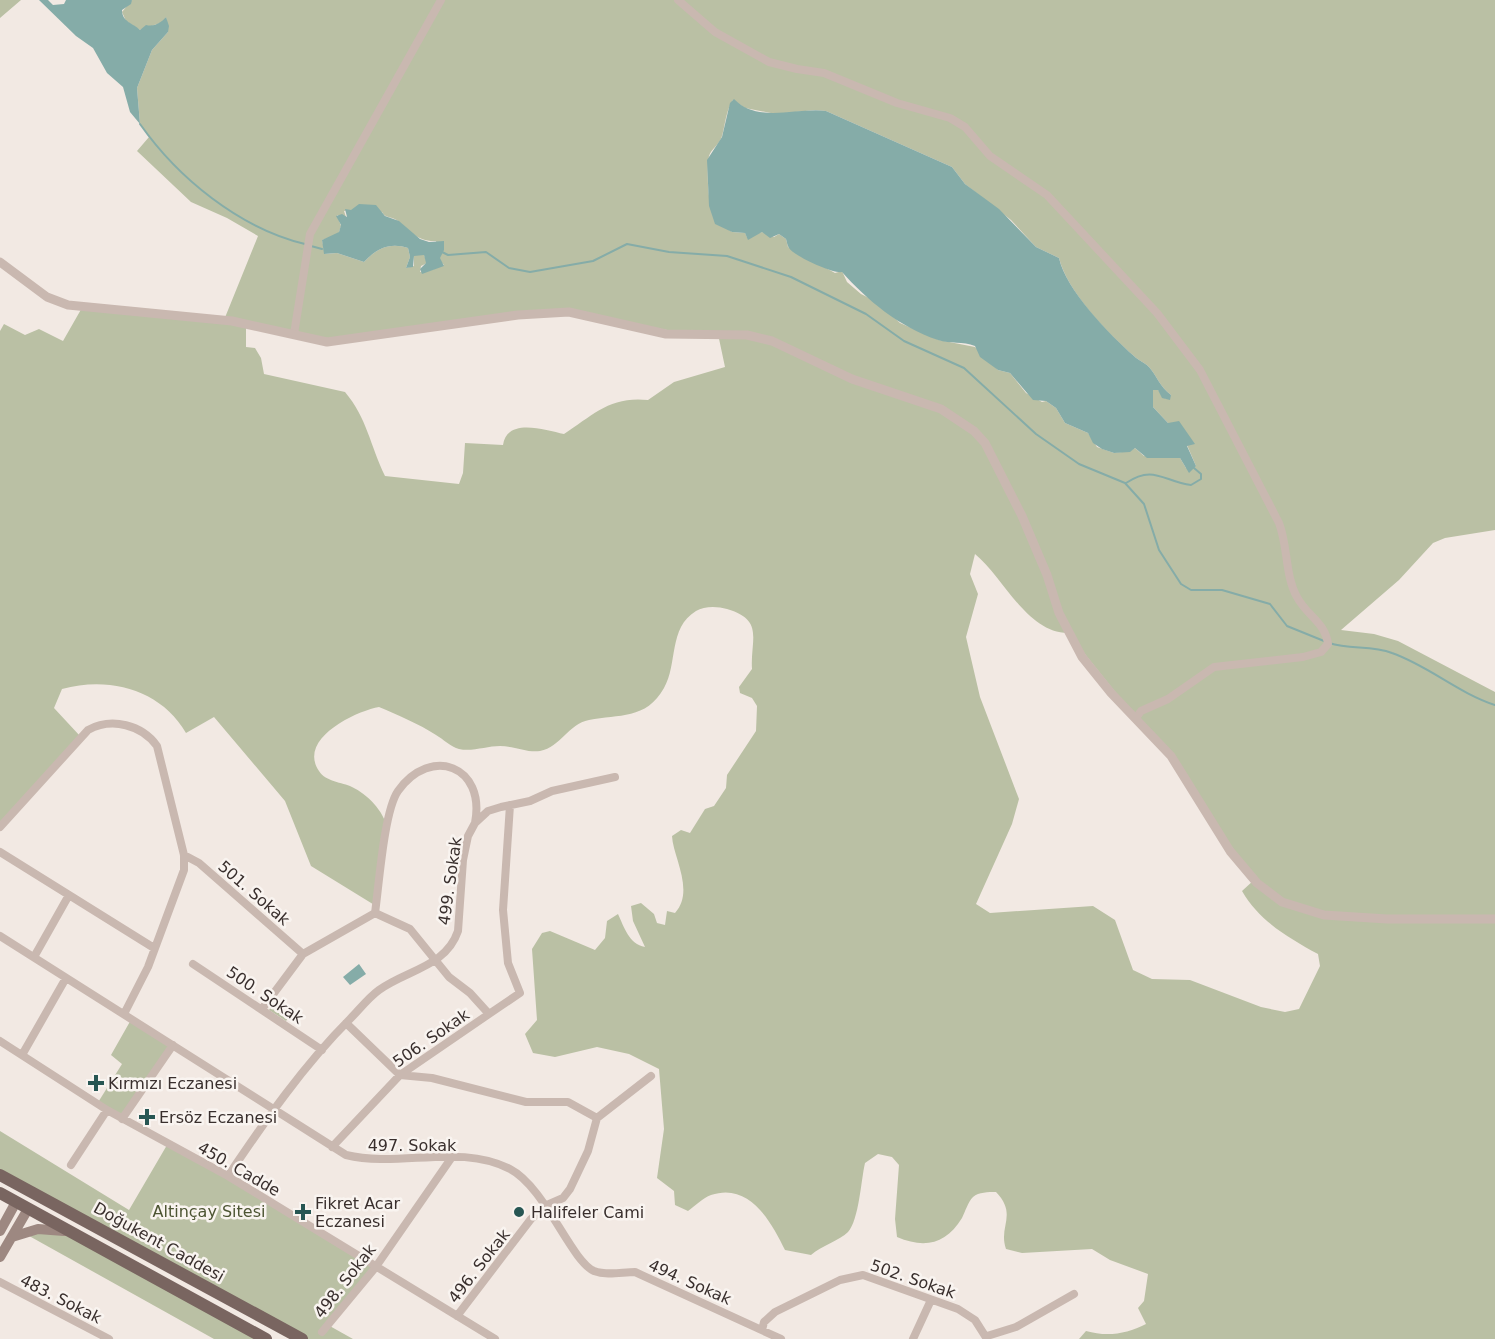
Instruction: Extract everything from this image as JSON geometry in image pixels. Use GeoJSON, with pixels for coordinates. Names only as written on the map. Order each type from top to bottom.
{"type":"FeatureCollection","features":[{"type":"Feature","properties":{"kind":"main road","name":"Doğukent Caddesi"},"geometry":{"type":"LineString","coordinates":[[0,1175],[302,1339]]}},
{"type":"Feature","properties":{"kind":"main road"},"geometry":{"type":"LineString","coordinates":[[0,1230],[23,1188]]}},
{"type":"Feature","properties":{"kind":"main road","name":"Doğukent Caddesi"},"geometry":{"type":"LineString","coordinates":[[0,1193],[266,1339]]}},
{"type":"Feature","properties":{"kind":"main road"},"geometry":{"type":"LineString","coordinates":[[0,1257],[36,1194]]}},
{"type":"Feature","properties":{"kind":"main road"},"geometry":{"type":"LineString","coordinates":[[12,1237],[45,1228],[75,1233]]}},
{"type":"Feature","properties":{"kind":"street"},"geometry":{"type":"LineString","coordinates":[[294,334],[310,234],[441,0]]}},
{"type":"Feature","properties":{"kind":"street"},"geometry":{"type":"LineString","coordinates":[[678,0],[715,32],[769,62],[824,73],[897,102],[950,118],[965,127],[990,156],[1047,195],[1157,313],[1200,370],[1279,523],[1286,541],[1297,597],[1324,628],[1328,644],[1325,649],[1303,657],[1214,668],[1168,699],[1141,711],[1136,718]]}},
{"type":"Feature","properties":{"kind":"street"},"geometry":{"type":"LineString","coordinates":[[0,262],[47,297],[68,305],[191,316],[327,342],[518,315],[569,312],[666,334],[747,335],[772,341],[852,379],[941,409],[975,431],[985,443],[1022,516],[1068,633],[1097,677],[1171,756],[1243,869],[1282,902],[1324,915],[1397,919],[1495,919]]}},
{"type":"Feature","properties":{"kind":"street"},"geometry":{"type":"LineString","coordinates":[[0,827],[88,730],[97,725],[135,726],[149,735],[157,746],[184,855],[180,885],[148,967],[124,1014]]}},
{"type":"Feature","properties":{"kind":"street"},"geometry":{"type":"LineString","coordinates":[[262,1009],[303,954],[375,913],[391,811],[397,794],[408,779],[436,766],[455,768],[464,773],[475,800],[477,812],[474,823]]}},
{"type":"Feature","properties":{"kind":"street","name":"499. Sokak"},"geometry":{"type":"LineString","coordinates":[[228,1176],[275,1107],[346,1023],[379,990],[404,975],[436,961],[454,942],[458,932],[465,850],[474,823],[488,811],[530,801],[552,791],[615,777]]}},
{"type":"Feature","properties":{"kind":"street"},"geometry":{"type":"LineString","coordinates":[[489,1014],[520,993],[508,963],[503,910],[510,806]]}},
{"type":"Feature","properties":{"kind":"street"},"geometry":{"type":"LineString","coordinates":[[0,852],[154,948]]}},
{"type":"Feature","properties":{"kind":"street","name":"501. Sokak"},"geometry":{"type":"LineString","coordinates":[[184,855],[199,863],[303,954]]}},
{"type":"Feature","properties":{"kind":"street"},"geometry":{"type":"LineString","coordinates":[[34,957],[69,895]]}},
{"type":"Feature","properties":{"kind":"street","name":"506. Sokak"},"geometry":{"type":"LineString","coordinates":[[332,1147],[400,1075],[489,1014],[436,961],[410,929],[375,913]]}},
{"type":"Feature","properties":{"kind":"street","name":"497. Sokak"},"geometry":{"type":"LineString","coordinates":[[0,936],[275,1107],[332,1147],[361,1158],[452,1157],[485,1160],[512,1170],[547,1205]]}},
{"type":"Feature","properties":{"kind":"street","name":"500. Sokak"},"geometry":{"type":"LineString","coordinates":[[193,964],[322,1050]]}},
{"type":"Feature","properties":{"kind":"street"},"geometry":{"type":"LineString","coordinates":[[22,1055],[66,978]]}},
{"type":"Feature","properties":{"kind":"street"},"geometry":{"type":"LineString","coordinates":[[346,1023],[400,1075],[432,1078],[526,1102],[568,1102],[597,1118],[651,1076]]}},
{"type":"Feature","properties":{"kind":"street","name":"450. Cadde"},"geometry":{"type":"LineString","coordinates":[[0,1041],[107,1110],[228,1176],[375,1268],[495,1339]]}},
{"type":"Feature","properties":{"kind":"street"},"geometry":{"type":"LineString","coordinates":[[123,1119],[173,1044]]}},
{"type":"Feature","properties":{"kind":"street"},"geometry":{"type":"LineString","coordinates":[[71,1165],[107,1110]]}},
{"type":"Feature","properties":{"kind":"street","name":"496. Sokak"},"geometry":{"type":"LineString","coordinates":[[457,1316],[531,1219],[547,1205],[563,1198],[570,1189],[588,1151],[597,1118]]}},
{"type":"Feature","properties":{"kind":"street","name":"498. Sokak"},"geometry":{"type":"LineString","coordinates":[[322,1332],[375,1268],[452,1157]]}},
{"type":"Feature","properties":{"kind":"street","name":"494. Sokak"},"geometry":{"type":"LineString","coordinates":[[547,1205],[585,1266],[596,1272],[611,1274],[635,1272],[781,1339]]}},
{"type":"Feature","properties":{"kind":"street","name":"502. Sokak"},"geometry":{"type":"LineString","coordinates":[[762,1330],[764,1322],[775,1312],[853,1276],[863,1275],[968,1314],[982,1328],[987,1337]]}},
{"type":"Feature","properties":{"kind":"street","name":"483. Sokak"},"geometry":{"type":"LineString","coordinates":[[0,1282],[109,1339]]}},
{"type":"Feature","properties":{"kind":"street"},"geometry":{"type":"LineString","coordinates":[[987,1337],[1016,1327],[1074,1294]]}},
{"type":"Feature","properties":{"kind":"street"},"geometry":{"type":"LineString","coordinates":[[913,1339],[931,1300]]}},
{"type":"Feature","properties":{"kind":"green space"},"geometry":{"type":"Polygon","coordinates":[[[0,0],[21,0],[0,18],[0,0]]]}},
{"type":"Feature","properties":{"kind":"green space"},"geometry":{"type":"Polygon","coordinates":[[[132,0],[1495,0],[1495,530],[1445,538],[1433,543],[1399,580],[1341,630],[1374,634],[1398,641],[1495,692],[1495,1339],[1079,1339],[1086,1331],[1117,1334],[1146,1324],[1138,1308],[1144,1301],[1148,1274],[1110,1260],[1092,1249],[1022,1253],[1006,1249],[1004,1234],[1006,1207],[996,1192],[981,1193],[973,1197],[956,1227],[942,1239],[917,1243],[897,1237],[895,1219],[899,1165],[892,1157],[878,1154],[865,1163],[852,1226],[840,1238],[811,1255],[785,1250],[765,1216],[747,1199],[737,1194],[725,1192],[711,1195],[688,1211],[675,1205],[674,1191],[657,1178],[664,1129],[659,1069],[629,1054],[597,1047],[555,1057],[533,1053],[525,1034],[537,1020],[532,949],[542,933],[550,931],[595,950],[605,938],[607,921],[618,914],[631,939],[645,947],[633,921],[631,906],[641,903],[654,914],[657,923],[665,925],[667,911],[675,913],[681,904],[683,885],[672,836],[681,830],[690,833],[705,809],[714,806],[726,788],[727,775],[756,731],[757,706],[752,698],[740,693],[739,687],[752,669],[753,632],[747,619],[727,609],[703,608],[687,618],[677,637],[671,668],[664,688],[649,706],[631,714],[582,722],[547,749],[531,751],[500,746],[459,749],[423,727],[379,707],[357,714],[332,728],[316,748],[314,759],[319,771],[334,781],[352,787],[369,799],[379,809],[387,828],[376,906],[311,866],[285,801],[214,717],[186,733],[163,706],[133,690],[116,686],[80,685],[62,689],[54,708],[80,736],[0,827],[0,331],[4,324],[25,335],[39,329],[63,341],[83,306],[224,320],[258,236],[227,218],[191,202],[137,151],[149,137],[140,124],[137,88],[152,50],[168,32],[166,17],[163,22],[140,30],[126,21],[122,12],[132,0]],[[733,100],[721,139],[710,153],[708,162],[710,203],[718,225],[732,232],[745,233],[747,237],[762,232],[774,237],[779,234],[786,239],[788,247],[835,273],[842,271],[847,282],[861,294],[877,302],[900,323],[939,340],[975,347],[998,370],[1010,373],[1026,393],[1056,408],[1065,423],[1088,433],[1097,447],[1114,453],[1135,448],[1144,456],[1180,458],[1186,468],[1196,466],[1187,445],[1191,444],[1185,433],[1180,427],[1168,423],[1153,407],[1153,390],[1158,390],[1166,399],[1171,395],[1149,367],[1124,347],[1079,298],[1063,271],[1059,258],[1036,247],[1011,220],[965,184],[952,167],[826,111],[776,114],[745,108],[733,100]],[[344,211],[346,217],[337,215],[341,226],[338,235],[322,240],[325,254],[337,253],[364,262],[373,253],[383,248],[401,246],[408,248],[410,257],[406,268],[414,266],[414,255],[424,255],[427,263],[421,266],[420,272],[444,265],[440,261],[436,241],[419,238],[394,218],[385,216],[382,212],[344,211]],[[569,312],[327,342],[246,324],[246,347],[255,348],[261,358],[264,374],[345,392],[363,422],[385,476],[459,484],[463,473],[465,443],[503,445],[506,436],[519,428],[537,428],[564,434],[612,404],[648,400],[674,382],[725,367],[718,334],[694,335],[569,312]],[[975,554],[970,574],[978,594],[966,637],[980,697],[1019,799],[1012,824],[976,904],[990,913],[1093,906],[1115,920],[1133,970],[1152,979],[1190,980],[1261,1007],[1285,1012],[1299,1009],[1320,966],[1318,954],[1276,928],[1249,902],[1242,891],[1254,880],[1171,756],[1136,718],[1068,633],[1053,631],[1028,614],[975,554]]]}},
{"type":"Feature","properties":{"kind":"green space"},"geometry":{"type":"Polygon","coordinates":[[[276,1000],[293,1012],[286,1021],[269,1010],[276,1000]]]}},
{"type":"Feature","properties":{"kind":"green space"},"geometry":{"type":"Polygon","coordinates":[[[132,1018],[173,1045],[122,1119],[97,1104],[122,1064],[111,1055],[132,1018]]]}},
{"type":"Feature","properties":{"kind":"green space","name":"Altinçay Sitesi"},"geometry":{"type":"Polygon","coordinates":[[[0,1131],[129,1210],[167,1145],[228,1176],[375,1268],[328,1325],[353,1339],[302,1339],[0,1174],[0,1131]]]}},
{"type":"Feature","properties":{"kind":"green space"},"geometry":{"type":"Polygon","coordinates":[[[53,1228],[266,1339],[214,1339],[22,1232],[53,1228]]]}},
{"type":"Feature","properties":{"kind":"water"},"geometry":{"type":"Polygon","coordinates":[[[39,0],[48,0],[53,5],[64,4],[66,0],[132,0],[131,4],[122,10],[122,14],[126,20],[140,30],[146,25],[157,24],[166,17],[168,32],[152,50],[137,88],[140,124],[130,112],[123,87],[107,73],[93,48],[76,36],[39,0]]]}},
{"type":"Feature","properties":{"kind":"water"},"geometry":{"type":"Polygon","coordinates":[[[734,99],[744,107],[766,113],[826,111],[952,167],[965,184],[999,209],[1036,247],[1059,258],[1070,284],[1090,311],[1124,347],[1149,367],[1171,395],[1170,400],[1162,398],[1158,390],[1153,390],[1153,407],[1168,423],[1179,421],[1195,444],[1187,446],[1196,466],[1189,473],[1180,458],[1147,458],[1135,448],[1130,452],[1114,453],[1102,449],[1093,443],[1088,433],[1065,423],[1056,408],[1046,401],[1033,400],[1010,373],[998,370],[980,357],[975,346],[938,340],[910,328],[885,312],[842,272],[806,260],[792,251],[786,239],[779,234],[770,238],[762,232],[748,240],[745,233],[732,232],[715,224],[709,206],[707,160],[722,137],[730,103],[734,99]]]}},
{"type":"Feature","properties":{"kind":"water"},"geometry":{"type":"Polygon","coordinates":[[[359,204],[376,205],[385,216],[399,221],[420,239],[429,242],[444,241],[444,250],[440,258],[444,266],[422,274],[420,269],[426,263],[424,255],[414,256],[413,267],[406,268],[410,257],[408,248],[401,246],[383,248],[373,253],[364,262],[337,253],[324,254],[322,240],[339,232],[341,225],[336,216],[342,214],[347,217],[345,209],[351,210],[359,204]]]}},
{"type":"Feature","properties":{"kind":"water"},"geometry":{"type":"Polygon","coordinates":[[[359,964],[366,974],[350,985],[343,977],[359,964]]]}},
{"type":"Feature","properties":{"kind":"waterway"},"geometry":{"type":"LineString","coordinates":[[140,124],[173,163],[212,198],[257,226],[305,244]]}},
{"type":"Feature","properties":{"kind":"waterway"},"geometry":{"type":"LineString","coordinates":[[442,252],[448,255],[486,252],[509,268],[530,272],[593,261],[627,244],[669,252],[727,256],[791,277],[866,314],[904,341],[964,368],[1036,434],[1079,464],[1125,483],[1144,504],[1159,550],[1181,584],[1191,590],[1222,590],[1270,604],[1287,626],[1324,641]]}},
{"type":"Feature","properties":{"kind":"waterway"},"geometry":{"type":"LineString","coordinates":[[311,246],[322,249]]}},
{"type":"Feature","properties":{"kind":"waterway"},"geometry":{"type":"LineString","coordinates":[[1126,483],[1152,474],[1191,485],[1201,479],[1201,474],[1194,468]]}},
{"type":"Feature","properties":{"kind":"waterway"},"geometry":{"type":"LineString","coordinates":[[1329,643],[1376,649],[1406,658],[1468,694],[1495,705]]}},
{"type":"Feature","properties":{"kind":"place","name":"Kırmızı Eczanesi"},"geometry":{"type":"Point","coordinates":[96,1083]}},
{"type":"Feature","properties":{"kind":"place","name":"Ersöz Eczanesi"},"geometry":{"type":"Point","coordinates":[147,1117]}},
{"type":"Feature","properties":{"kind":"place","name":"Fikret Acar Eczanesi"},"geometry":{"type":"Point","coordinates":[303,1212]}},
{"type":"Feature","properties":{"kind":"place","name":"Halifeler Cami"},"geometry":{"type":"Point","coordinates":[519,1212]}}]}
